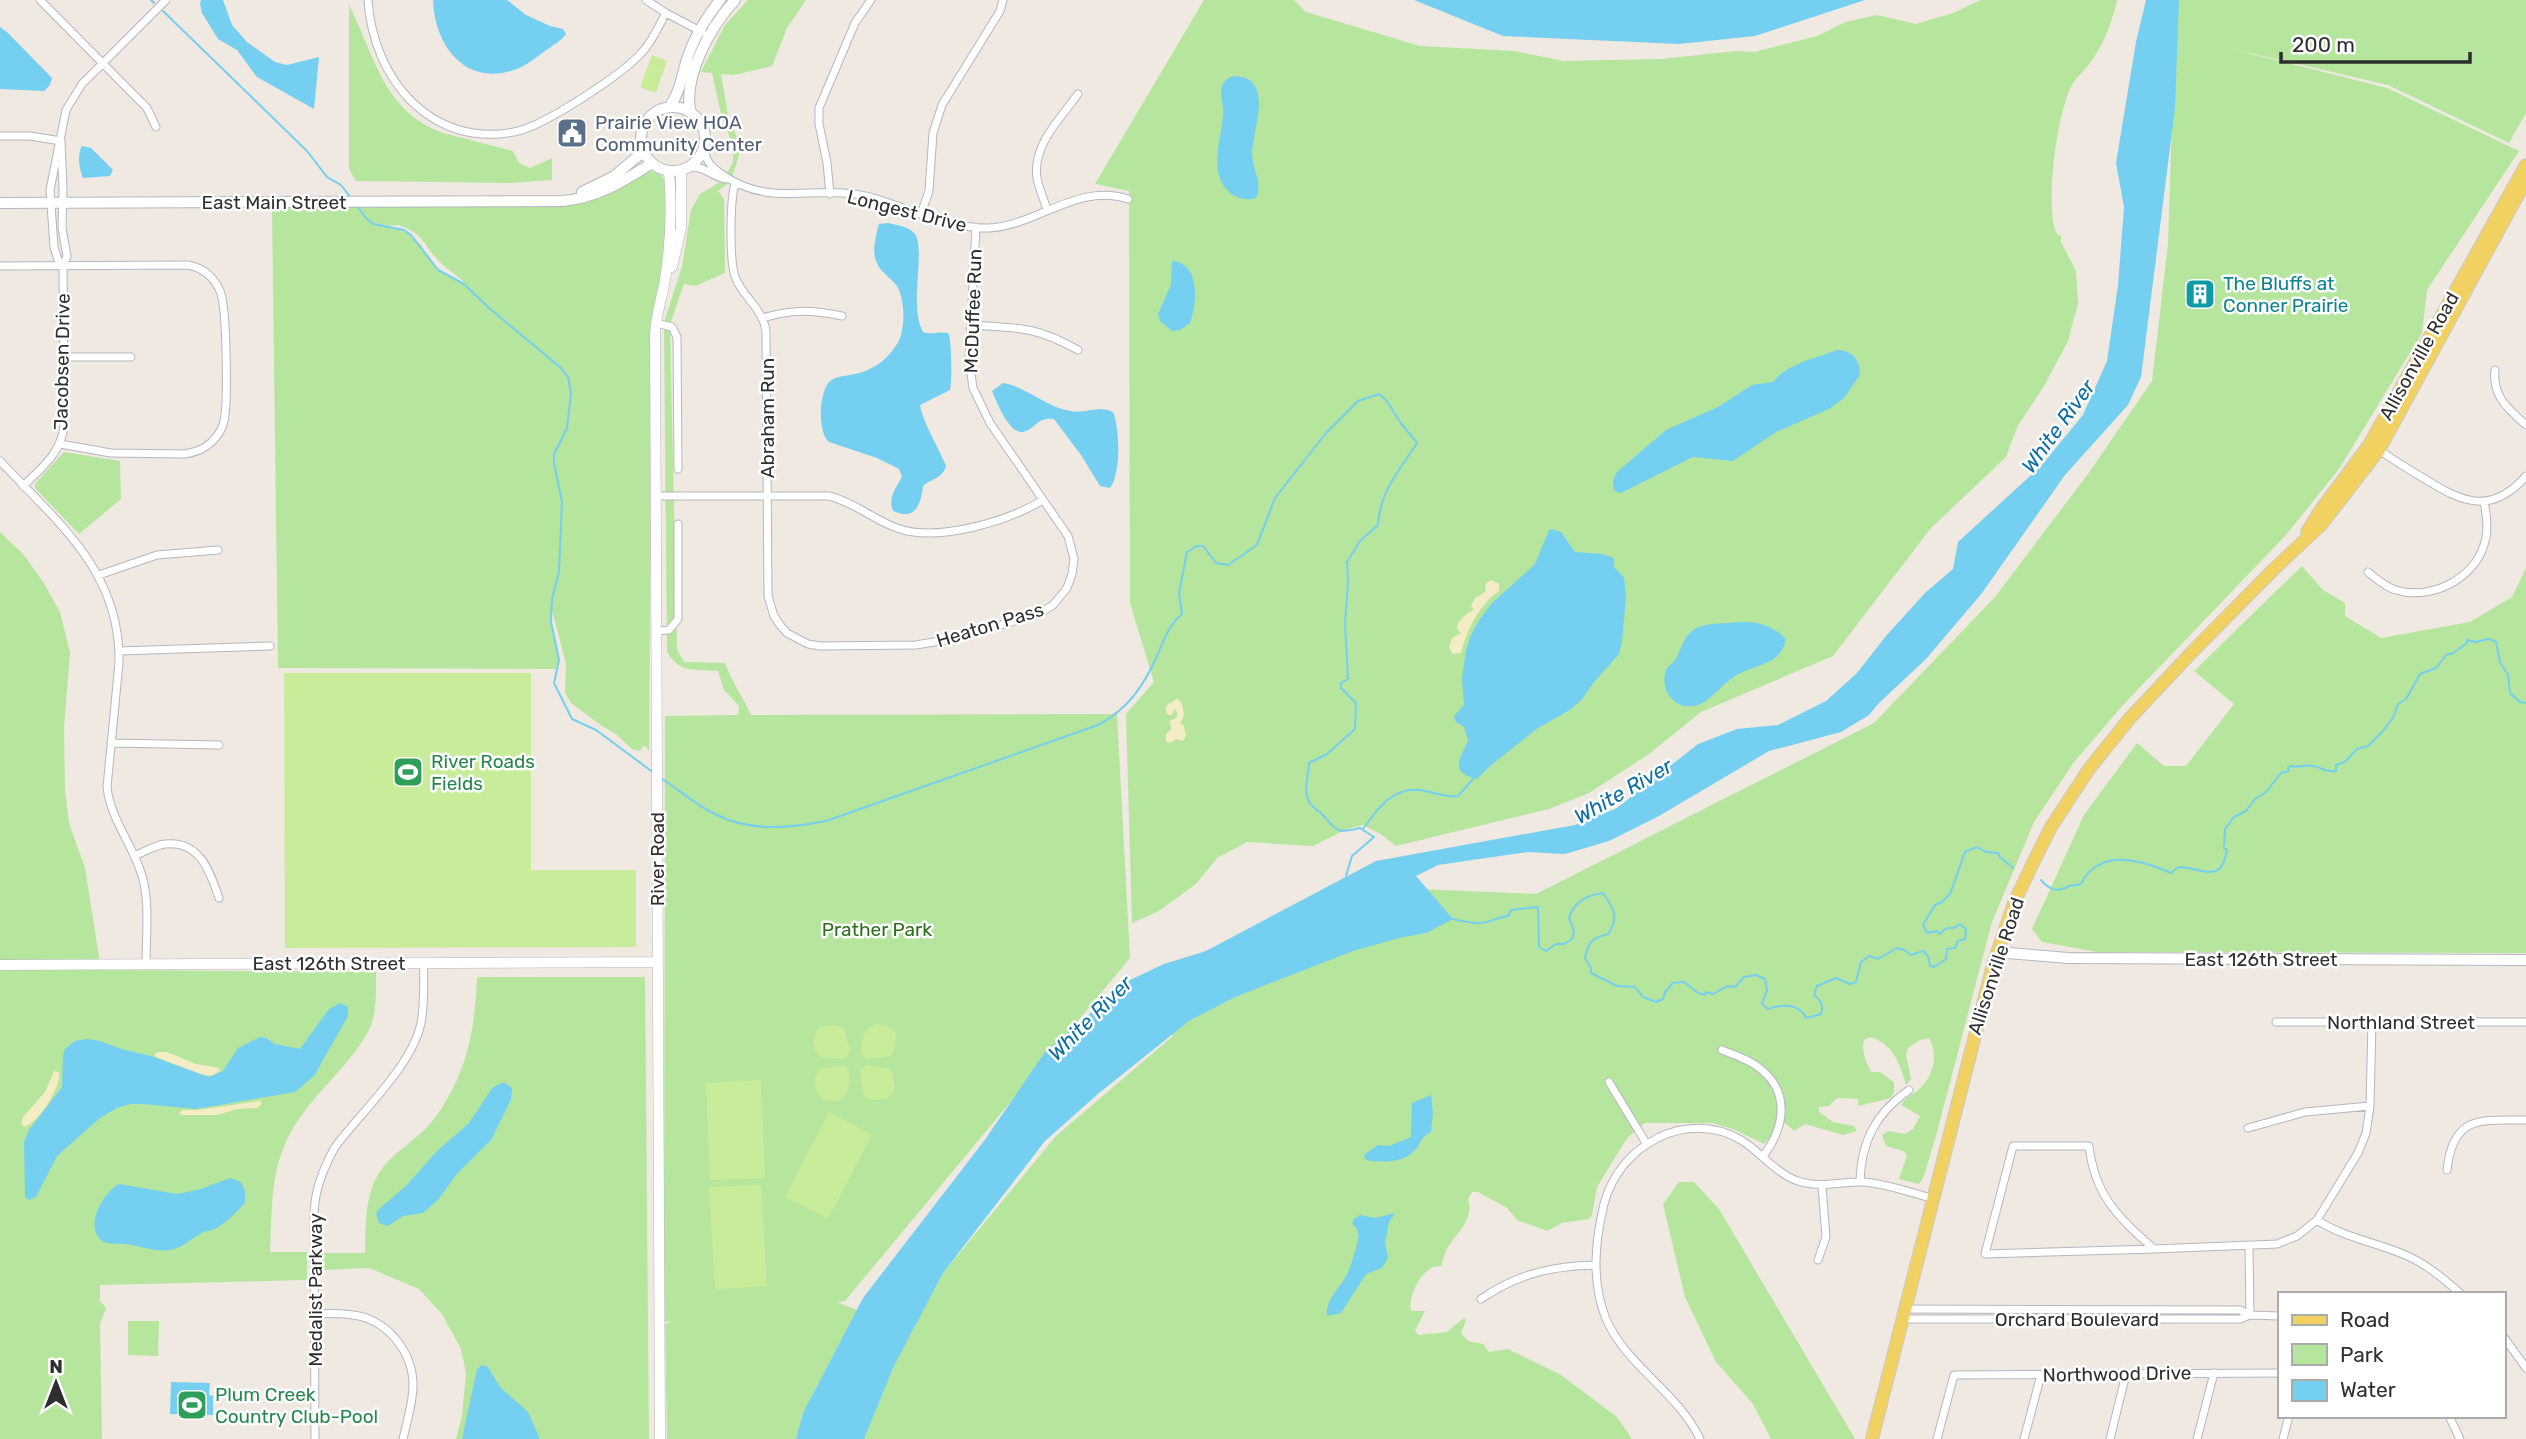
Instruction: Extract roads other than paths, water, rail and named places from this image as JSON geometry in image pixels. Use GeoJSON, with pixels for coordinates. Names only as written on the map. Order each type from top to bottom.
{"type":"FeatureCollection","features":[{"type":"Feature","properties":{"kind":"main road"},"geometry":{"type":"LineString","coordinates":[[690,110],[670,106],[658,110],[645,122],[641,134],[643,152],[652,163],[669,171],[684,169],[698,159],[705,148],[706,136],[702,124],[690,110],[688,102],[704,33],[720,0]]}},
{"type":"Feature","properties":{"kind":"main road"},"geometry":{"type":"LineString","coordinates":[[670,106],[676,97],[687,57],[704,33],[735,0]]}},
{"type":"Feature","properties":{"kind":"main road","name":"East Main Street"},"geometry":{"type":"LineString","coordinates":[[548,200],[594,187],[613,177],[643,152]]}},
{"type":"Feature","properties":{"kind":"main road","name":"East Main Street"},"geometry":{"type":"LineString","coordinates":[[0,203],[577,199],[598,194],[621,183],[652,163]]}},
{"type":"Feature","properties":{"kind":"main road","name":"Allisonville Road"},"geometry":{"type":"LineString","coordinates":[[2302,541],[2320,511],[2370,445],[2526,165]]}},
{"type":"Feature","properties":{"kind":"main road","name":"Allisonville Road"},"geometry":{"type":"LineString","coordinates":[[1872,1439],[1931,1198],[1997,952],[2014,903],[2051,827],[2089,769],[2130,718],[2302,541],[2321,525],[2379,450],[2521,199],[2526,180]]}},
{"type":"Feature","properties":{"kind":"main road","name":"East 126th Street"},"geometry":{"type":"LineString","coordinates":[[1997,952],[2068,958],[2526,960]]}},
{"type":"Feature","properties":{"kind":"street"},"geometry":{"type":"LineString","coordinates":[[40,0],[148,108],[156,127]]}},
{"type":"Feature","properties":{"kind":"street"},"geometry":{"type":"LineString","coordinates":[[0,136],[30,136],[61,141],[65,114],[71,99],[82,84],[166,0]]}},
{"type":"Feature","properties":{"kind":"street"},"geometry":{"type":"LineString","coordinates":[[368,0],[372,27],[383,59],[403,94],[420,110],[440,123],[466,132],[486,134],[523,130],[553,117],[635,60],[666,13]]}},
{"type":"Feature","properties":{"kind":"street"},"geometry":{"type":"LineString","coordinates":[[646,0],[704,33]]}},
{"type":"Feature","properties":{"kind":"street"},"geometry":{"type":"LineString","coordinates":[[830,194],[819,108],[855,23],[871,0]]}},
{"type":"Feature","properties":{"kind":"street"},"geometry":{"type":"LineString","coordinates":[[921,214],[929,191],[933,133],[942,105],[1000,11],[1003,0]]}},
{"type":"Feature","properties":{"kind":"street"},"geometry":{"type":"LineString","coordinates":[[1047,210],[1037,175],[1039,153],[1078,94]]}},
{"type":"Feature","properties":{"kind":"street","name":"Jacobsen Drive"},"geometry":{"type":"LineString","coordinates":[[23,486],[54,456],[64,426],[63,266],[67,256],[62,228],[61,141]]}},
{"type":"Feature","properties":{"kind":"street","name":"Jacobsen Drive"},"geometry":{"type":"LineString","coordinates":[[61,141],[53,168],[50,203],[56,256],[63,266]]}},
{"type":"Feature","properties":{"kind":"street","name":"Longest Drive"},"geometry":{"type":"LineString","coordinates":[[705,148],[705,157],[709,164],[734,184],[770,194],[869,197],[958,225],[1000,227],[1018,223],[1079,199],[1116,196],[1128,199]]}},
{"type":"Feature","properties":{"kind":"street","name":"Longest Drive"},"geometry":{"type":"LineString","coordinates":[[684,169],[701,166],[726,179]]}},
{"type":"Feature","properties":{"kind":"street","name":"River Road"},"geometry":{"type":"LineString","coordinates":[[665,280],[680,234],[684,169]]}},
{"type":"Feature","properties":{"kind":"street","name":"River Road"},"geometry":{"type":"LineString","coordinates":[[660,1439],[656,323],[665,280],[671,228],[669,171]]}},
{"type":"Feature","properties":{"kind":"street"},"geometry":{"type":"LineString","coordinates":[[734,184],[734,273],[763,318],[786,311],[807,310],[842,316]]}},
{"type":"Feature","properties":{"kind":"street","name":"McDuffee Run"},"geometry":{"type":"LineString","coordinates":[[976,227],[970,375],[976,399],[990,423],[1043,500]]}},
{"type":"Feature","properties":{"kind":"street"},"geometry":{"type":"LineString","coordinates":[[0,266],[179,265],[202,270],[217,285],[224,303],[224,422],[210,444],[185,454],[110,453],[60,444]]}},
{"type":"Feature","properties":{"kind":"street","name":"Abraham Run"},"geometry":{"type":"LineString","coordinates":[[763,318],[766,331],[767,584],[770,606],[774,616],[788,633],[808,643]]}},
{"type":"Feature","properties":{"kind":"street"},"geometry":{"type":"LineString","coordinates":[[656,323],[672,327],[676,334],[678,469]]}},
{"type":"Feature","properties":{"kind":"street"},"geometry":{"type":"LineString","coordinates":[[971,326],[1032,330],[1052,336],[1078,350]]}},
{"type":"Feature","properties":{"kind":"street"},"geometry":{"type":"LineString","coordinates":[[64,357],[131,357]]}},
{"type":"Feature","properties":{"kind":"street"},"geometry":{"type":"LineString","coordinates":[[2495,370],[2494,383],[2499,398],[2526,425]]}},
{"type":"Feature","properties":{"kind":"street"},"geometry":{"type":"LineString","coordinates":[[2379,450],[2450,495],[2467,501],[2484,502],[2507,494],[2526,476]]}},
{"type":"Feature","properties":{"kind":"street"},"geometry":{"type":"LineString","coordinates":[[0,461],[74,540],[99,575],[114,611],[119,651],[108,795],[134,856],[144,888],[146,964]]}},
{"type":"Feature","properties":{"kind":"street"},"geometry":{"type":"LineString","coordinates":[[656,496],[818,495],[837,498],[894,527],[919,532],[985,524],[1019,513],[1043,500]]}},
{"type":"Feature","properties":{"kind":"street","name":"Heaton Pass"},"geometry":{"type":"LineString","coordinates":[[808,643],[843,646],[932,644],[1047,610],[1067,588],[1073,559],[1068,537],[1043,500]]}},
{"type":"Feature","properties":{"kind":"street"},"geometry":{"type":"LineString","coordinates":[[2368,572],[2384,584],[2405,592],[2441,588],[2460,579],[2476,562],[2484,545],[2487,531],[2484,502]]}},
{"type":"Feature","properties":{"kind":"street"},"geometry":{"type":"LineString","coordinates":[[656,631],[669,630],[678,619],[678,524]]}},
{"type":"Feature","properties":{"kind":"street"},"geometry":{"type":"LineString","coordinates":[[99,575],[157,555],[218,550]]}},
{"type":"Feature","properties":{"kind":"street"},"geometry":{"type":"LineString","coordinates":[[119,651],[270,646]]}},
{"type":"Feature","properties":{"kind":"street"},"geometry":{"type":"LineString","coordinates":[[111,743],[219,745]]}},
{"type":"Feature","properties":{"kind":"street"},"geometry":{"type":"LineString","coordinates":[[134,856],[165,844],[193,850],[205,860],[219,898]]}},
{"type":"Feature","properties":{"kind":"street","name":"East 126th Street"},"geometry":{"type":"LineString","coordinates":[[3,965],[658,962]]}},
{"type":"Feature","properties":{"kind":"street","name":"Medalist Parkway"},"geometry":{"type":"LineString","coordinates":[[315,1439],[314,1210],[321,1176],[335,1147],[414,1045],[423,1010],[424,963]]}},
{"type":"Feature","properties":{"kind":"street","name":"Northland Street"},"geometry":{"type":"LineString","coordinates":[[2276,1022],[2526,1022]]}},
{"type":"Feature","properties":{"kind":"street"},"geometry":{"type":"LineString","coordinates":[[2154,1249],[2106,1201],[2096,1179],[2089,1146],[2013,1146],[1985,1254],[2154,1249],[2249,1246],[2287,1241],[2302,1233],[2316,1220],[2361,1147],[2371,1106],[2372,1022]]}},
{"type":"Feature","properties":{"kind":"street"},"geometry":{"type":"LineString","coordinates":[[1722,1050],[1759,1067],[1778,1094],[1782,1111],[1780,1127],[1763,1156]]}},
{"type":"Feature","properties":{"kind":"street"},"geometry":{"type":"LineString","coordinates":[[1609,1082],[1646,1143]]}},
{"type":"Feature","properties":{"kind":"street"},"geometry":{"type":"LineString","coordinates":[[1860,1182],[1861,1158],[1871,1129],[1885,1109],[1909,1090]]}},
{"type":"Feature","properties":{"kind":"street"},"geometry":{"type":"LineString","coordinates":[[2248,1128],[2305,1112],[2336,1107],[2371,1106]]}},
{"type":"Feature","properties":{"kind":"street"},"geometry":{"type":"LineString","coordinates":[[2447,1170],[2453,1141],[2467,1127],[2483,1121],[2526,1120]]}},
{"type":"Feature","properties":{"kind":"street"},"geometry":{"type":"LineString","coordinates":[[1700,1439],[1688,1418],[1632,1360],[1616,1337],[1600,1299],[1595,1265],[1598,1234],[1607,1192],[1623,1164],[1646,1143],[1677,1131],[1710,1130],[1740,1140],[1799,1182],[1822,1186],[1860,1182],[1877,1184],[1931,1198]]}},
{"type":"Feature","properties":{"kind":"street"},"geometry":{"type":"LineString","coordinates":[[1818,1260],[1826,1237],[1822,1186]]}},
{"type":"Feature","properties":{"kind":"street"},"geometry":{"type":"LineString","coordinates":[[2316,1220],[2339,1232],[2405,1255],[2436,1272],[2459,1292]]}},
{"type":"Feature","properties":{"kind":"street"},"geometry":{"type":"LineString","coordinates":[[2249,1246],[2250,1315]]}},
{"type":"Feature","properties":{"kind":"street"},"geometry":{"type":"LineString","coordinates":[[1481,1300],[1504,1284],[1532,1272],[1555,1267],[1595,1265]]}},
{"type":"Feature","properties":{"kind":"street"},"geometry":{"type":"LineString","coordinates":[[315,1314],[347,1314],[366,1318],[384,1328],[399,1343],[408,1360],[413,1379],[403,1439]]}},
{"type":"Feature","properties":{"kind":"street","name":"Orchard Boulevard"},"geometry":{"type":"LineString","coordinates":[[1904,1314],[2240,1319],[2250,1315],[2278,1316]]}},
{"type":"Feature","properties":{"kind":"street"},"geometry":{"type":"LineString","coordinates":[[2505,1339],[2526,1368]]}},
{"type":"Feature","properties":{"kind":"street"},"geometry":{"type":"LineString","coordinates":[[2197,1439],[2214,1373]]}},
{"type":"Feature","properties":{"kind":"street","name":"Northwood Drive"},"geometry":{"type":"LineString","coordinates":[[1937,1439],[1954,1375],[2278,1373]]}},
{"type":"Feature","properties":{"kind":"street"},"geometry":{"type":"LineString","coordinates":[[2110,1439],[2126,1374]]}},
{"type":"Feature","properties":{"kind":"street"},"geometry":{"type":"LineString","coordinates":[[2024,1439],[2040,1375]]}},
{"type":"Feature","properties":{"kind":"street"},"geometry":{"type":"LineString","coordinates":[[2283,1439],[2288,1418]]}},
{"type":"Feature","properties":{"kind":"street"},"geometry":{"type":"LineString","coordinates":[[2450,1418],[2460,1439]]}},
{"type":"Feature","properties":{"kind":"water"},"geometry":{"type":"Polygon","coordinates":[[[201,0],[223,0],[232,25],[247,42],[275,62],[287,65],[319,57],[314,109],[257,77],[237,50],[218,39],[202,13],[201,0]]]}},
{"type":"Feature","properties":{"kind":"water"},"geometry":{"type":"Polygon","coordinates":[[[433,0],[507,0],[526,15],[563,29],[566,34],[518,69],[491,74],[476,71],[464,65],[445,44],[439,30],[433,0]]]}},
{"type":"Feature","properties":{"kind":"water"},"geometry":{"type":"Polygon","coordinates":[[[1414,0],[1865,0],[1755,36],[1679,44],[1503,36],[1414,0]]]}},
{"type":"Feature","properties":{"kind":"water","name":"White River"},"geometry":{"type":"Polygon","coordinates":[[[2146,0],[2179,0],[2175,108],[2141,377],[2128,405],[2065,475],[1982,593],[1926,659],[1869,715],[1841,732],[1769,751],[1659,816],[1609,841],[1565,854],[1527,852],[1438,865],[1416,876],[1453,919],[1426,933],[1353,951],[1235,997],[1189,1021],[1099,1093],[1045,1141],[943,1273],[893,1368],[864,1439],[796,1439],[803,1413],[863,1298],[984,1141],[1045,1052],[1128,981],[1164,964],[1206,951],[1376,861],[1575,825],[1617,808],[1698,744],[1737,729],[1778,725],[1826,701],[1857,673],[1925,593],[1953,569],[1958,542],[2041,466],[2083,415],[2107,361],[2118,285],[2124,207],[2116,163],[2136,42],[2146,0]]]}},
{"type":"Feature","properties":{"kind":"water"},"geometry":{"type":"Polygon","coordinates":[[[0,27],[52,78],[44,91],[0,89],[0,27]]]}},
{"type":"Feature","properties":{"kind":"water"},"geometry":{"type":"Polygon","coordinates":[[[1234,76],[1247,79],[1255,85],[1258,95],[1252,155],[1258,193],[1256,198],[1250,199],[1235,196],[1226,189],[1220,180],[1218,169],[1223,114],[1221,89],[1228,78],[1234,76]]]}},
{"type":"Feature","properties":{"kind":"water"},"geometry":{"type":"Polygon","coordinates":[[[82,146],[91,148],[113,170],[110,176],[83,178],[79,162],[82,146]]]}},
{"type":"Feature","properties":{"kind":"water"},"geometry":{"type":"Polygon","coordinates":[[[888,223],[909,229],[918,240],[919,321],[923,332],[948,333],[951,352],[950,390],[920,405],[924,420],[946,466],[940,476],[923,486],[916,509],[907,514],[893,511],[891,502],[902,477],[899,469],[877,458],[829,442],[821,421],[824,393],[830,381],[877,365],[888,356],[900,338],[903,315],[900,292],[880,268],[874,253],[879,224],[888,223]]]}},
{"type":"Feature","properties":{"kind":"water"},"geometry":{"type":"Polygon","coordinates":[[[1172,261],[1181,263],[1188,269],[1195,286],[1195,296],[1190,323],[1180,330],[1172,331],[1160,321],[1158,314],[1171,285],[1172,261]]]}},
{"type":"Feature","properties":{"kind":"water"},"geometry":{"type":"Polygon","coordinates":[[[1837,350],[1854,357],[1859,365],[1860,375],[1844,398],[1829,409],[1776,432],[1733,461],[1693,457],[1621,493],[1614,491],[1613,480],[1617,472],[1666,430],[1718,407],[1752,385],[1773,382],[1794,366],[1837,350]]]}},
{"type":"Feature","properties":{"kind":"water"},"geometry":{"type":"Polygon","coordinates":[[[1003,383],[1020,388],[1061,409],[1076,412],[1102,409],[1113,412],[1118,451],[1116,473],[1110,488],[1100,486],[1054,419],[1040,421],[1023,432],[1013,428],[992,391],[1003,383]]]}},
{"type":"Feature","properties":{"kind":"water"},"geometry":{"type":"Polygon","coordinates":[[[1549,530],[1561,532],[1575,552],[1602,554],[1614,558],[1614,567],[1624,577],[1626,597],[1619,654],[1570,710],[1538,728],[1477,779],[1460,769],[1460,760],[1468,741],[1464,727],[1456,722],[1454,716],[1464,705],[1462,678],[1466,650],[1479,620],[1492,603],[1535,564],[1549,530]]]}},
{"type":"Feature","properties":{"kind":"water"},"geometry":{"type":"Polygon","coordinates":[[[1740,622],[1765,625],[1782,635],[1786,640],[1779,654],[1768,662],[1735,676],[1698,705],[1676,703],[1667,692],[1664,678],[1667,668],[1675,660],[1687,636],[1703,626],[1740,622]]]}},
{"type":"Feature","properties":{"kind":"water"},"geometry":{"type":"Polygon","coordinates":[[[340,1003],[348,1007],[348,1016],[314,1076],[295,1092],[196,1109],[143,1104],[117,1108],[100,1118],[57,1156],[36,1197],[29,1200],[25,1197],[24,1142],[29,1130],[62,1087],[63,1055],[65,1049],[75,1041],[100,1041],[209,1077],[223,1071],[238,1048],[260,1037],[275,1044],[300,1049],[329,1009],[340,1003]]]}},
{"type":"Feature","properties":{"kind":"water"},"geometry":{"type":"Polygon","coordinates":[[[504,1082],[512,1088],[511,1100],[491,1140],[456,1175],[438,1200],[423,1213],[403,1216],[388,1226],[379,1223],[376,1214],[378,1210],[469,1123],[493,1087],[504,1082]]]}},
{"type":"Feature","properties":{"kind":"water"},"geometry":{"type":"Polygon","coordinates":[[[1431,1095],[1431,1132],[1411,1154],[1386,1162],[1366,1160],[1364,1155],[1378,1145],[1389,1146],[1411,1137],[1412,1103],[1431,1095]]]}},
{"type":"Feature","properties":{"kind":"water"},"geometry":{"type":"Polygon","coordinates":[[[230,1178],[241,1182],[245,1191],[245,1203],[221,1225],[178,1248],[158,1250],[109,1243],[100,1239],[96,1233],[95,1217],[98,1209],[119,1184],[177,1194],[201,1189],[230,1178]]]}},
{"type":"Feature","properties":{"kind":"water"},"geometry":{"type":"Polygon","coordinates":[[[1395,1213],[1389,1222],[1385,1243],[1388,1258],[1382,1268],[1366,1274],[1341,1313],[1327,1316],[1330,1300],[1346,1276],[1354,1254],[1358,1236],[1357,1229],[1352,1224],[1354,1219],[1360,1215],[1375,1218],[1395,1213]]]}},
{"type":"Feature","properties":{"kind":"water"},"geometry":{"type":"Polygon","coordinates":[[[482,1365],[488,1367],[500,1387],[528,1412],[540,1439],[462,1439],[477,1369],[482,1365]]]}},
{"type":"Feature","properties":{"kind":"water","name":"Plum Creek Country Club-Pool"},"geometry":{"type":"Polygon","coordinates":[[[171,1382],[210,1383],[209,1395],[213,1396],[213,1415],[170,1414],[171,1382]]]}},
{"type":"Feature","properties":{"kind":"waterway"},"geometry":{"type":"LineString","coordinates":[[151,0],[154,3]]}},
{"type":"Feature","properties":{"kind":"waterway"},"geometry":{"type":"LineString","coordinates":[[163,11],[307,151],[327,177],[341,185],[351,198]]}},
{"type":"Feature","properties":{"kind":"waterway"},"geometry":{"type":"LineString","coordinates":[[357,206],[373,224],[404,230],[411,235],[438,270],[464,284],[568,377],[571,393],[567,428],[554,454],[562,502],[559,572],[552,599],[551,622],[559,660],[554,683],[572,719],[596,730],[654,773]]}},
{"type":"Feature","properties":{"kind":"waterway"},"geometry":{"type":"LineString","coordinates":[[661,778],[702,807],[730,820],[757,826],[799,825],[826,821],[1098,725],[1118,712],[1134,696],[1152,667],[1170,628],[1182,614],[1179,593],[1187,552],[1197,546],[1203,546],[1216,563],[1228,565],[1257,545],[1275,498],[1326,433],[1358,401],[1379,394],[1417,443],[1386,491],[1378,525],[1360,541],[1347,562],[1345,623],[1348,679],[1341,683],[1341,688],[1356,703],[1355,729],[1327,754],[1309,763],[1306,784],[1309,802],[1334,827],[1341,831],[1360,828],[1374,837],[1352,856],[1346,876]]}},
{"type":"Feature","properties":{"kind":"waterway"},"geometry":{"type":"LineString","coordinates":[[2041,880],[2054,889],[2079,885],[2094,868],[2113,860],[2135,861],[2171,873],[2178,867],[2216,871],[2224,861],[2227,850],[2224,848],[2225,829],[2234,817],[2246,811],[2255,799],[2266,792],[2281,773],[2289,771],[2291,766],[2336,771],[2336,765],[2345,762],[2357,749],[2368,746],[2382,732],[2420,674],[2436,668],[2447,654],[2452,654],[2467,643],[2467,640],[2475,642],[2489,639],[2496,642],[2500,662],[2508,675],[2510,693],[2520,702],[2526,703]]}},
{"type":"Feature","properties":{"kind":"waterway"},"geometry":{"type":"LineString","coordinates":[[1363,829],[1382,805],[1397,794],[1415,790],[1458,796],[1473,779]]}},
{"type":"Feature","properties":{"kind":"waterway"},"geometry":{"type":"LineString","coordinates":[[1452,919],[1483,923],[1508,916],[1511,910],[1538,907],[1539,947],[1546,951],[1556,944],[1564,944],[1572,939],[1574,931],[1569,918],[1578,903],[1587,897],[1603,893],[1612,908],[1614,923],[1608,934],[1594,939],[1588,948],[1585,958],[1591,973],[1617,986],[1635,987],[1643,997],[1656,1002],[1663,999],[1673,983],[1684,982],[1705,995],[1706,992],[1713,994],[1727,986],[1735,987],[1744,977],[1756,975],[1765,979],[1767,990],[1762,1004],[1768,1009],[1779,1006],[1795,1007],[1806,1018],[1821,1014],[1821,1003],[1814,995],[1817,986],[1836,978],[1850,984],[1856,982],[1861,962],[1869,956],[1878,959],[1897,948],[1911,955],[1923,951],[1928,956],[1930,966],[1934,967],[1946,959],[1947,949],[1955,948],[1958,941],[1965,939],[1966,929],[1960,924],[1939,934],[1937,931],[1927,933],[1923,925],[1935,905],[1950,894],[1965,852],[1977,847],[1986,852],[1998,853],[2013,868]]}},
{"type":"Feature","properties":{"kind":"place","name":"Prairie View HOA Community Center"},"geometry":{"type":"Point","coordinates":[572,133]}},
{"type":"Feature","properties":{"kind":"place","name":"The Bluffs at Conner Prairie"},"geometry":{"type":"Point","coordinates":[2200,294]}},
{"type":"Feature","properties":{"kind":"place","name":"River Roads Fields"},"geometry":{"type":"Point","coordinates":[408,772]}},
{"type":"Feature","properties":{"kind":"place","name":"Plum Creek Country Club-Pool"},"geometry":{"type":"Point","coordinates":[192,1405]}},
{"type":"Feature","properties":{"kind":"park label","name":"Prather Park"},"geometry":{"type":"Point","coordinates":[877,929]}}]}
